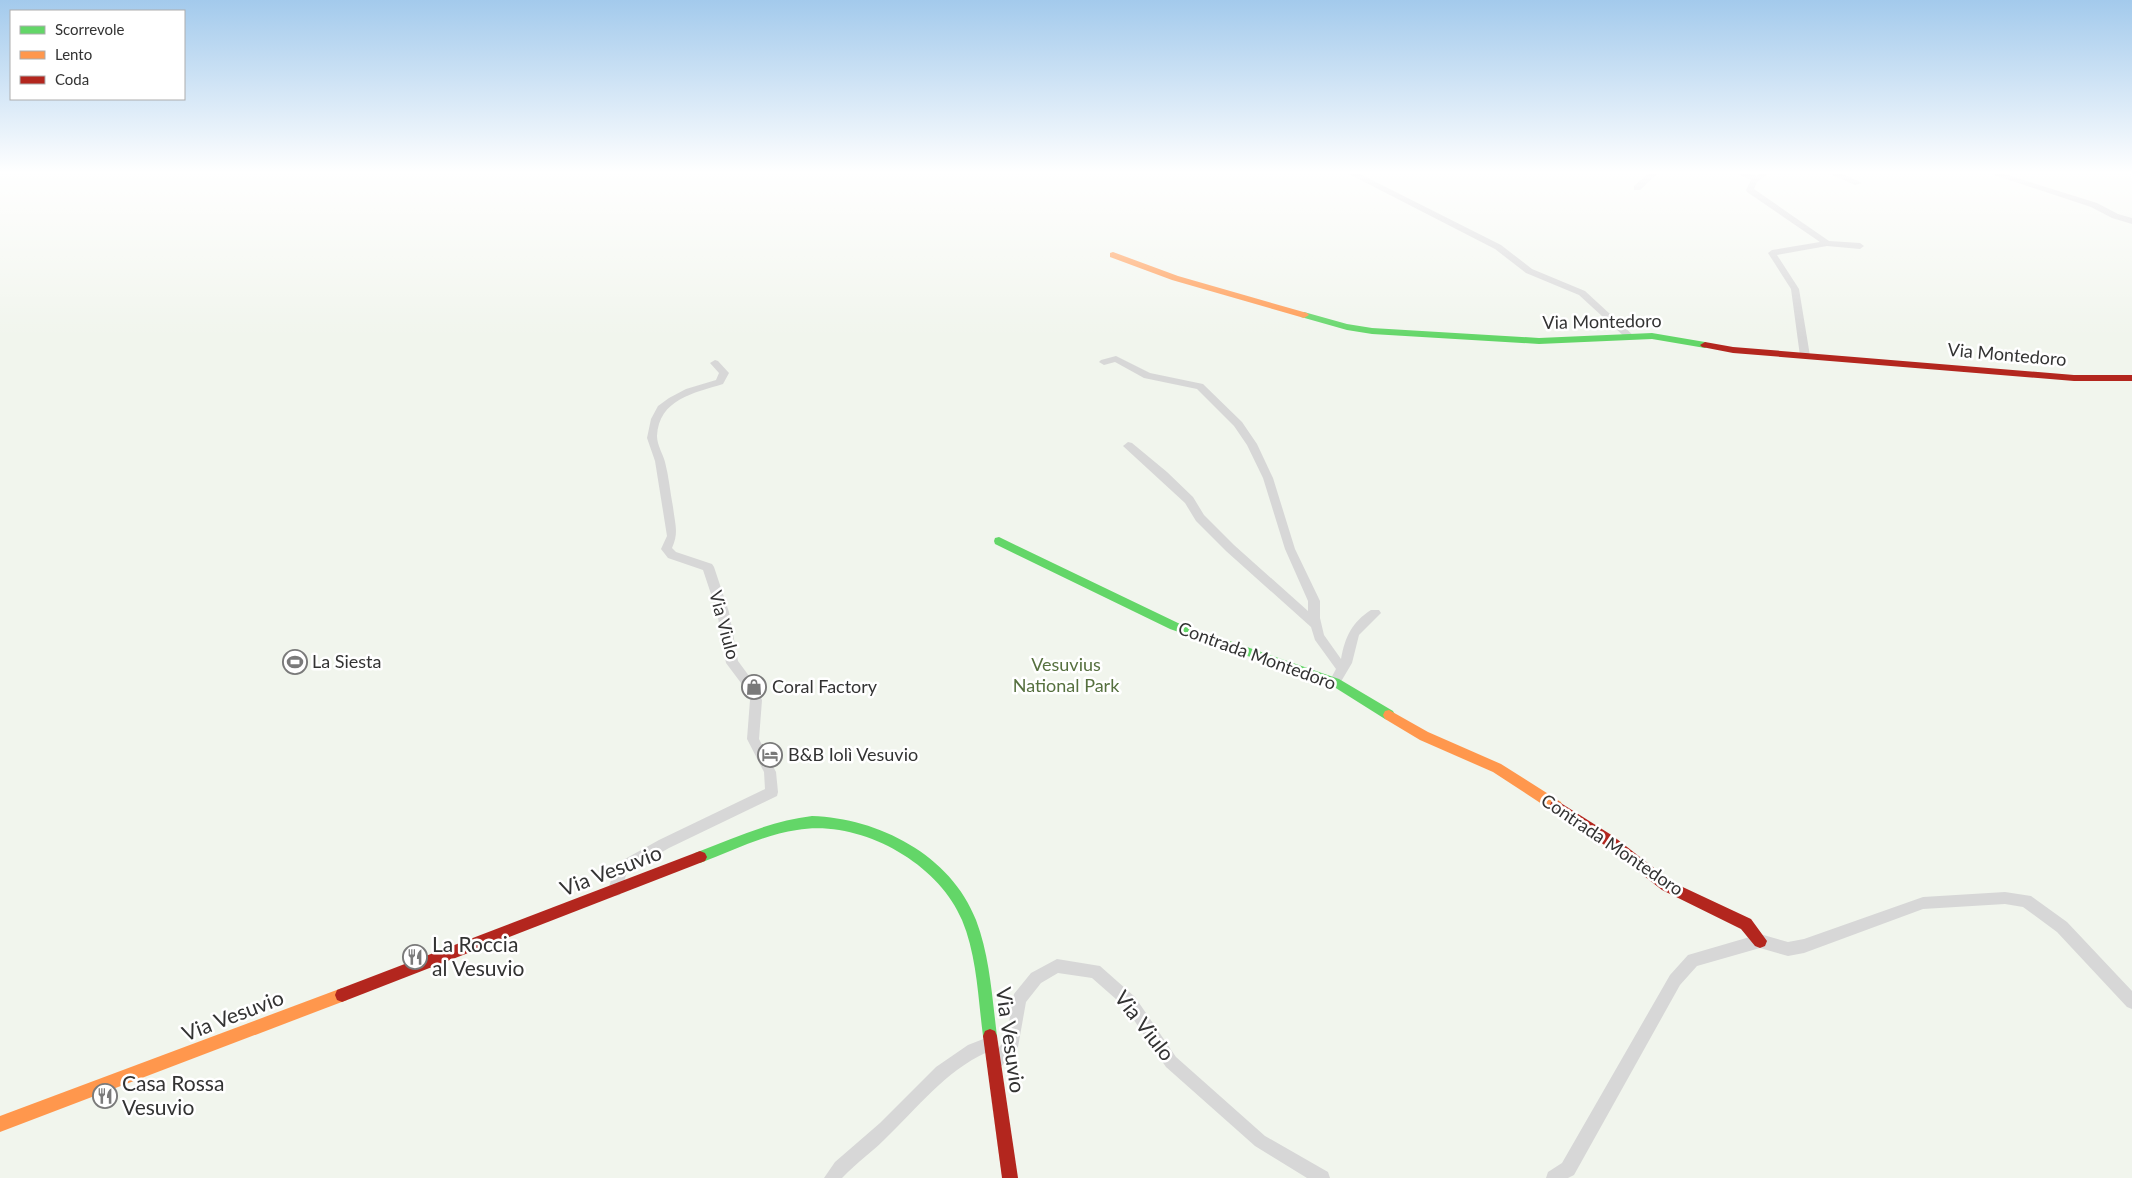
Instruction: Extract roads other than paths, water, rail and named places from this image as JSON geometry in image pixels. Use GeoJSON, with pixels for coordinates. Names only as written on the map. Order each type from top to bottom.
{"type":"FeatureCollection","features":[{"type":"Feature","properties":{"kind":"street"},"geometry":{"type":"LineString","coordinates":[[1460,228],[1498,247],[1529,271],[1582,293],[1630,337]]}},
{"type":"Feature","properties":{"kind":"street"},"geometry":{"type":"LineString","coordinates":[[1804,228],[1827,244]]}},
{"type":"Feature","properties":{"kind":"street"},"geometry":{"type":"LineString","coordinates":[[1806,356],[1795,289],[1772,253],[1827,244],[1860,246]]}},
{"type":"Feature","properties":{"kind":"street","name":"Via Montedoro"},"geometry":{"type":"LineString","coordinates":[[1113,255],[1184,281],[1347,327],[1372,331],[1539,341],[1668,337],[1733,350],[2074,378],[2132,378]]}},
{"type":"Feature","properties":{"kind":"street"},"geometry":{"type":"LineString","coordinates":[[1104,362],[1116,359],[1147,376],[1200,386],[1231,414],[1261,461],[1290,550],[1314,601],[1315,624],[1319,637],[1342,669]]}},
{"type":"Feature","properties":{"kind":"street","name":"Via Viulo"},"geometry":{"type":"LineString","coordinates":[[615,890],[621,868],[664,844],[772,792],[770,772],[753,739],[756,700],[748,684],[732,663],[722,612],[708,567],[672,555],[666,549],[672,536],[661,467],[652,438],[656,419],[661,408],[672,400],[689,391],[720,382],[724,374],[715,363]]}},
{"type":"Feature","properties":{"kind":"street"},"geometry":{"type":"LineString","coordinates":[[1128,446],[1189,500],[1200,518],[1230,548],[1315,624]]}},
{"type":"Feature","properties":{"kind":"street","name":"Contrada Montedoro"},"geometry":{"type":"LineString","coordinates":[[999,541],[1174,626],[1335,682],[1424,736],[1497,768],[1608,840],[1667,886],[1746,924],[1760,940],[1788,949],[1804,946],[1923,902],[2005,898],[2026,901],[2062,927],[2132,1002]]}},
{"type":"Feature","properties":{"kind":"street"},"geometry":{"type":"LineString","coordinates":[[1335,682],[1346,664],[1353,634],[1368,617],[1375,613]]}},
{"type":"Feature","properties":{"kind":"street","name":"Via Vesuvio"},"geometry":{"type":"LineString","coordinates":[[0,1124],[742,841],[782,828],[813,822],[846,826],[876,834],[909,851],[940,878],[963,907],[976,944],[992,1043],[1010,1178]]}},
{"type":"Feature","properties":{"kind":"street"},"geometry":{"type":"LineString","coordinates":[[1554,1178],[1568,1169],[1675,980],[1693,960],[1760,940]]}},
{"type":"Feature","properties":{"kind":"street","name":"Via Viulo"},"geometry":{"type":"LineString","coordinates":[[994,1064],[1013,1042],[1019,999],[1036,978],[1058,966],[1095,971],[1130,1002],[1171,1062],[1260,1141],[1322,1178]]}},
{"type":"Feature","properties":{"kind":"street"},"geometry":{"type":"LineString","coordinates":[[832,1178],[840,1168],[872,1141],[940,1073],[965,1054],[992,1043]]}},
{"type":"Feature","properties":{"kind":"place","name":"La Siesta"},"geometry":{"type":"Point","coordinates":[295,662]}},
{"type":"Feature","properties":{"kind":"place","name":"Coral Factory"},"geometry":{"type":"Point","coordinates":[754,687]}},
{"type":"Feature","properties":{"kind":"place","name":"B&B Iolì Vesuvio"},"geometry":{"type":"Point","coordinates":[770,755]}},
{"type":"Feature","properties":{"kind":"place","name":"La Roccia al Vesuvio"},"geometry":{"type":"Point","coordinates":[415,957]}},
{"type":"Feature","properties":{"kind":"place","name":"Casa Rossa Vesuvio"},"geometry":{"type":"Point","coordinates":[105,1096]}},
{"type":"Feature","properties":{"kind":"park label","name":"Vesuvius National Park"},"geometry":{"type":"Point","coordinates":[1066,675]}}]}
